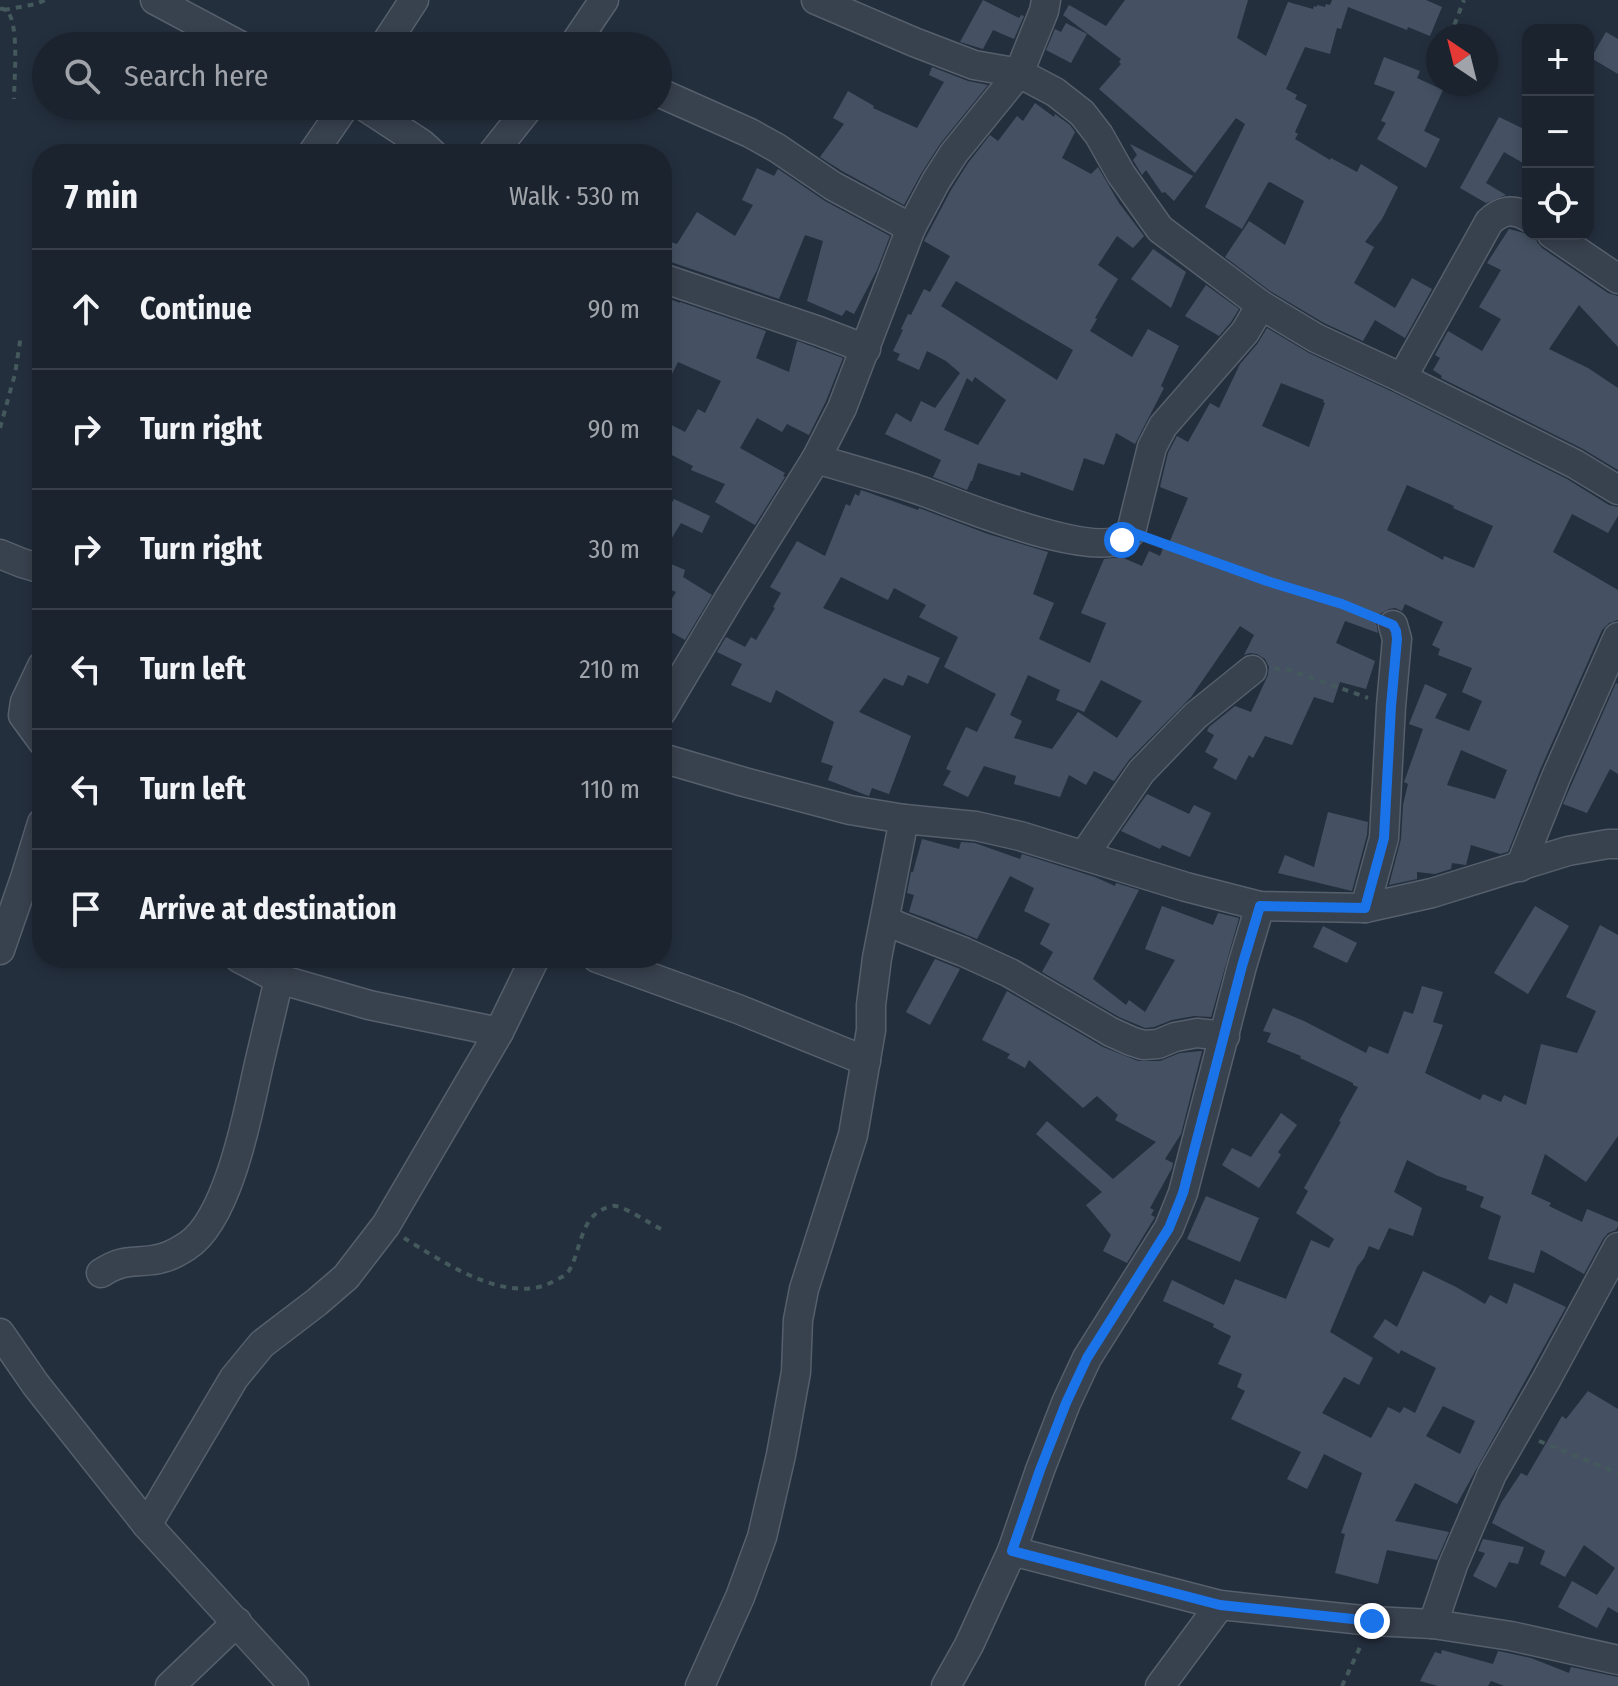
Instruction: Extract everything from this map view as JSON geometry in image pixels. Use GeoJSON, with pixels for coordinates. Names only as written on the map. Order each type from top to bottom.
{"type":"FeatureCollection","features":[{"type":"Feature","properties":{"kind":"street"},"geometry":{"type":"LineString","coordinates":[[155,0],[215,32]]}},
{"type":"Feature","properties":{"kind":"street"},"geometry":{"type":"LineString","coordinates":[[393,32],[414,0]]}},
{"type":"Feature","properties":{"kind":"street"},"geometry":{"type":"LineString","coordinates":[[582,32],[604,0]]}},
{"type":"Feature","properties":{"kind":"street"},"geometry":{"type":"LineString","coordinates":[[816,0],[974,65],[1019,73],[1055,92],[1082,113],[1099,135],[1121,174],[1160,229],[1261,305],[1316,338],[1575,464],[1618,490]]}},
{"type":"Feature","properties":{"kind":"street"},"geometry":{"type":"LineString","coordinates":[[672,694],[816,459],[842,408],[911,228],[954,153],[1019,73],[1046,0]]}},
{"type":"Feature","properties":{"kind":"street"},"geometry":{"type":"LineString","coordinates":[[672,98],[750,133],[833,186],[911,228]]}},
{"type":"Feature","properties":{"kind":"street"},"geometry":{"type":"LineString","coordinates":[[319,144],[335,120]]}},
{"type":"Feature","properties":{"kind":"street"},"geometry":{"type":"LineString","coordinates":[[386,120],[421,144]]}},
{"type":"Feature","properties":{"kind":"street"},"geometry":{"type":"LineString","coordinates":[[500,144],[519,120]]}},
{"type":"Feature","properties":{"kind":"street"},"geometry":{"type":"LineString","coordinates":[[1402,378],[1489,222],[1496,215],[1509,210],[1522,214]]}},
{"type":"Feature","properties":{"kind":"street"},"geometry":{"type":"LineString","coordinates":[[1561,240],[1618,279]]}},
{"type":"Feature","properties":{"kind":"street"},"geometry":{"type":"LineString","coordinates":[[672,281],[866,349]]}},
{"type":"Feature","properties":{"kind":"street"},"geometry":{"type":"LineString","coordinates":[[816,459],[917,489],[1044,534],[1070,540],[1122,540],[1131,532],[1152,447],[1163,426],[1245,332],[1261,305]]}},
{"type":"Feature","properties":{"kind":"street"},"geometry":{"type":"LineString","coordinates":[[0,554],[32,566]]}},
{"type":"Feature","properties":{"kind":"street"},"geometry":{"type":"LineString","coordinates":[[1365,908],[1384,838],[1397,639],[1393,625]]}},
{"type":"Feature","properties":{"kind":"street"},"geometry":{"type":"LineString","coordinates":[[1520,867],[1618,637]]}},
{"type":"Feature","properties":{"kind":"street"},"geometry":{"type":"LineString","coordinates":[[1084,855],[1141,772],[1195,716],[1252,670]]}},
{"type":"Feature","properties":{"kind":"street"},"geometry":{"type":"LineString","coordinates":[[32,687],[23,715],[32,727]]}},
{"type":"Feature","properties":{"kind":"street"},"geometry":{"type":"LineString","coordinates":[[672,761],[850,810],[976,826],[1020,836],[1186,887],[1260,906],[1365,908],[1432,893],[1568,851],[1618,844]]}},
{"type":"Feature","properties":{"kind":"street"},"geometry":{"type":"LineString","coordinates":[[700,1686],[740,1597],[762,1537],[796,1372],[798,1320],[804,1289],[853,1135],[866,1061],[877,958],[904,819]]}},
{"type":"Feature","properties":{"kind":"street"},"geometry":{"type":"LineString","coordinates":[[0,950],[32,855]]}},
{"type":"Feature","properties":{"kind":"street"},"geometry":{"type":"LineString","coordinates":[[946,1686],[969,1645],[1012,1551],[1066,1403],[1087,1358],[1169,1228],[1183,1193],[1260,906]]}},
{"type":"Feature","properties":{"kind":"street"},"geometry":{"type":"LineString","coordinates":[[885,921],[1010,973],[1131,1041],[1143,1045],[1197,1033],[1225,1036]]}},
{"type":"Feature","properties":{"kind":"street"},"geometry":{"type":"LineString","coordinates":[[258,968],[279,979],[369,1005],[499,1032]]}},
{"type":"Feature","properties":{"kind":"street"},"geometry":{"type":"LineString","coordinates":[[147,1525],[234,1378],[262,1344],[346,1277],[386,1225],[499,1032],[530,968]]}},
{"type":"Feature","properties":{"kind":"street"},"geometry":{"type":"LineString","coordinates":[[625,968],[738,1009],[866,1061]]}},
{"type":"Feature","properties":{"kind":"street"},"geometry":{"type":"LineString","coordinates":[[101,1273],[122,1263],[156,1260],[189,1245],[203,1232],[229,1179],[242,1139],[279,979]]}},
{"type":"Feature","properties":{"kind":"street"},"geometry":{"type":"LineString","coordinates":[[1433,1624],[1453,1565],[1492,1474],[1618,1247]]}},
{"type":"Feature","properties":{"kind":"street"},"geometry":{"type":"LineString","coordinates":[[5,1349],[147,1525],[294,1686]]}},
{"type":"Feature","properties":{"kind":"street"},"geometry":{"type":"LineString","coordinates":[[1012,1551],[1220,1605],[1372,1621],[1433,1624],[1511,1636],[1618,1660]]}},
{"type":"Feature","properties":{"kind":"street"},"geometry":{"type":"LineString","coordinates":[[1160,1686],[1220,1605]]}},
{"type":"Feature","properties":{"kind":"street"},"geometry":{"type":"LineString","coordinates":[[170,1686],[237,1622]]}},
{"type":"Feature","properties":{"kind":"path"},"geometry":{"type":"LineString","coordinates":[[2,9],[45,0]]}},
{"type":"Feature","properties":{"kind":"path"},"geometry":{"type":"LineString","coordinates":[[1455,24],[1464,0]]}},
{"type":"Feature","properties":{"kind":"path"},"geometry":{"type":"LineString","coordinates":[[2,9],[11,18],[14,30],[14,99]]}},
{"type":"Feature","properties":{"kind":"path"},"geometry":{"type":"LineString","coordinates":[[0,428],[15,374],[21,335]]}},
{"type":"Feature","properties":{"kind":"path"},"geometry":{"type":"LineString","coordinates":[[1131,532],[1267,581],[1342,604],[1393,625]]}},
{"type":"Feature","properties":{"kind":"path"},"geometry":{"type":"LineString","coordinates":[[1252,670],[1287,669],[1391,706]]}},
{"type":"Feature","properties":{"kind":"path"},"geometry":{"type":"LineString","coordinates":[[386,1225],[473,1277],[501,1286],[527,1289],[548,1285],[568,1273],[581,1235],[590,1220],[606,1209],[621,1207],[661,1229]]}},
{"type":"Feature","properties":{"kind":"path"},"geometry":{"type":"LineString","coordinates":[[1517,1432],[1618,1473]]}},
{"type":"Feature","properties":{"kind":"path"},"geometry":{"type":"LineString","coordinates":[[1342,1686],[1372,1621]]}},
{"type":"Feature","properties":{"kind":"building"},"geometry":{"type":"Polygon","coordinates":[[[983,0],[1019,18],[1024,16],[1014,39],[993,30],[983,49],[960,42],[983,0]]]}},
{"type":"Feature","properties":{"kind":"building"},"geometry":{"type":"Polygon","coordinates":[[[1125,0],[1248,0],[1237,38],[1266,56],[1288,2],[1313,9],[1317,5],[1330,5],[1332,0],[1426,0],[1442,7],[1435,24],[1426,24],[1426,34],[1348,7],[1341,29],[1337,28],[1330,54],[1305,47],[1286,89],[1297,95],[1295,99],[1307,105],[1295,139],[1357,172],[1361,164],[1398,187],[1382,219],[1365,242],[1374,247],[1354,283],[1395,308],[1412,278],[1432,289],[1405,338],[1375,320],[1363,341],[1324,323],[1270,291],[1225,257],[1249,221],[1285,245],[1304,201],[1270,182],[1242,229],[1205,207],[1245,124],[1236,118],[1195,173],[1099,89],[1121,64],[1121,59],[1063,15],[1069,5],[1106,26],[1125,0]]]}},
{"type":"Feature","properties":{"kind":"building"},"geometry":{"type":"Polygon","coordinates":[[[1066,23],[1087,34],[1071,63],[1046,50],[1055,29],[1061,32],[1066,23]]]}},
{"type":"Feature","properties":{"kind":"building"},"geometry":{"type":"Polygon","coordinates":[[[1606,32],[1618,39],[1618,74],[1594,60],[1594,53],[1606,32]]]}},
{"type":"Feature","properties":{"kind":"building"},"geometry":{"type":"Polygon","coordinates":[[[1384,57],[1420,71],[1417,78],[1426,82],[1426,96],[1440,96],[1424,131],[1440,139],[1426,168],[1377,139],[1386,123],[1381,121],[1395,92],[1374,84],[1384,57]]]}},
{"type":"Feature","properties":{"kind":"building"},"geometry":{"type":"Polygon","coordinates":[[[932,67],[988,85],[940,144],[904,205],[820,157],[844,124],[833,118],[848,91],[873,108],[917,128],[944,82],[929,75],[932,67]]]}},
{"type":"Feature","properties":{"kind":"building"},"geometry":{"type":"Polygon","coordinates":[[[1035,103],[1070,125],[1075,132],[1062,158],[1091,174],[1098,167],[1119,203],[1144,236],[1133,248],[1117,236],[1098,265],[1118,279],[1090,331],[1132,357],[1148,329],[1179,346],[1161,386],[1164,388],[1135,444],[1116,433],[1104,465],[1084,458],[1073,491],[1021,472],[1020,476],[978,463],[967,490],[933,477],[941,460],[885,434],[896,413],[911,422],[921,401],[935,408],[960,373],[927,351],[919,370],[897,360],[900,354],[893,351],[908,314],[911,315],[924,289],[930,292],[950,256],[924,241],[951,190],[990,135],[998,141],[1017,116],[1023,121],[1035,103]],[[956,281],[941,306],[1057,380],[1073,350],[956,281]],[[975,377],[972,382],[967,378],[944,430],[978,445],[1006,400],[975,377]]]}},
{"type":"Feature","properties":{"kind":"building"},"geometry":{"type":"Polygon","coordinates":[[[1499,117],[1522,128],[1522,162],[1504,152],[1486,183],[1506,195],[1486,203],[1460,188],[1499,117]]]}},
{"type":"Feature","properties":{"kind":"building"},"geometry":{"type":"Polygon","coordinates":[[[1130,144],[1193,176],[1174,201],[1165,192],[1162,193],[1146,170],[1142,175],[1133,160],[1137,155],[1130,144]]]}},
{"type":"Feature","properties":{"kind":"building"},"geometry":{"type":"Polygon","coordinates":[[[757,168],[774,176],[778,169],[825,201],[890,236],[877,270],[854,314],[846,310],[842,316],[807,301],[823,241],[805,235],[779,299],[672,262],[672,242],[677,244],[697,212],[735,236],[753,205],[742,200],[757,168]]]}},
{"type":"Feature","properties":{"kind":"building"},"geometry":{"type":"Polygon","coordinates":[[[1509,229],[1522,232],[1522,240],[1536,240],[1542,248],[1608,293],[1618,296],[1618,347],[1579,305],[1549,349],[1588,368],[1618,388],[1618,470],[1583,449],[1441,378],[1433,370],[1440,358],[1435,355],[1448,331],[1482,351],[1501,319],[1479,307],[1501,270],[1487,263],[1509,229]]]}},
{"type":"Feature","properties":{"kind":"building"},"geometry":{"type":"Polygon","coordinates":[[[1153,249],[1186,272],[1171,308],[1131,279],[1153,249]]]}},
{"type":"Feature","properties":{"kind":"building"},"geometry":{"type":"Polygon","coordinates":[[[1206,285],[1239,309],[1219,336],[1185,316],[1206,285]]]}},
{"type":"Feature","properties":{"kind":"building"},"geometry":{"type":"Polygon","coordinates":[[[672,300],[766,331],[756,358],[789,372],[797,341],[843,358],[809,435],[787,424],[782,432],[757,418],[740,448],[785,473],[755,525],[715,502],[725,484],[691,470],[693,466],[672,455],[672,425],[685,432],[698,409],[705,413],[721,381],[678,362],[672,374],[672,300]]]}},
{"type":"Feature","properties":{"kind":"building"},"geometry":{"type":"Polygon","coordinates":[[[1267,328],[1309,353],[1395,393],[1618,507],[1618,516],[1608,533],[1572,514],[1553,552],[1618,590],[1618,620],[1602,630],[1540,770],[1508,852],[1500,854],[1471,845],[1466,865],[1452,863],[1451,869],[1435,874],[1417,872],[1417,879],[1389,885],[1401,839],[1408,784],[1404,782],[1423,729],[1409,724],[1425,684],[1447,694],[1435,718],[1469,731],[1482,701],[1462,692],[1472,668],[1438,655],[1440,649],[1432,645],[1443,622],[1405,604],[1402,611],[1395,608],[1380,614],[1376,622],[1378,633],[1345,621],[1336,643],[1375,661],[1366,689],[1340,682],[1333,703],[1314,697],[1292,745],[1265,736],[1253,758],[1249,755],[1236,780],[1213,768],[1218,759],[1205,752],[1214,735],[1207,731],[1209,727],[1235,706],[1251,712],[1268,675],[1269,667],[1265,659],[1257,654],[1244,655],[1254,635],[1240,626],[1191,697],[1129,760],[1114,781],[1094,771],[1086,785],[1069,775],[1060,797],[1014,784],[1016,776],[984,766],[968,797],[943,785],[951,771],[946,769],[966,727],[977,732],[996,694],[944,667],[958,637],[919,617],[926,605],[894,588],[888,600],[841,577],[823,608],[940,658],[928,684],[908,675],[903,686],[884,678],[859,712],[911,736],[889,794],[872,788],[869,796],[828,780],[833,766],[821,762],[834,722],[776,690],[771,703],[731,685],[742,664],[717,652],[726,637],[745,647],[751,637],[756,640],[781,593],[770,587],[797,541],[825,556],[846,504],[850,506],[855,494],[859,496],[861,490],[1048,552],[1033,594],[1054,603],[1039,639],[1090,663],[1106,623],[1081,613],[1104,559],[1121,557],[1142,566],[1149,551],[1160,556],[1164,546],[1167,548],[1188,498],[1160,487],[1168,453],[1177,436],[1188,442],[1210,403],[1219,408],[1240,364],[1267,328]],[[1281,383],[1262,426],[1309,447],[1324,400],[1281,383]],[[1407,485],[1387,530],[1443,560],[1444,556],[1474,568],[1493,526],[1407,485]],[[1028,675],[1010,715],[1022,721],[1014,738],[1052,749],[1078,712],[1117,738],[1142,701],[1101,680],[1084,712],[1056,700],[1060,690],[1028,675]],[[1461,750],[1447,785],[1495,799],[1507,770],[1461,750]]]}},
{"type":"Feature","properties":{"kind":"building"},"geometry":{"type":"Polygon","coordinates":[[[674,499],[710,516],[702,533],[681,523],[672,538],[674,499]]]}},
{"type":"Feature","properties":{"kind":"building"},"geometry":{"type":"Polygon","coordinates":[[[672,564],[685,570],[683,577],[712,595],[685,640],[672,633],[672,599],[676,592],[672,590],[672,564]]]}},
{"type":"Feature","properties":{"kind":"building"},"geometry":{"type":"Polygon","coordinates":[[[1616,683],[1618,774],[1610,769],[1587,813],[1563,804],[1616,683]]]}},
{"type":"Feature","properties":{"kind":"building"},"geometry":{"type":"Polygon","coordinates":[[[1147,794],[1189,814],[1194,805],[1211,813],[1190,857],[1162,845],[1160,849],[1121,831],[1147,794]]]}},
{"type":"Feature","properties":{"kind":"building"},"geometry":{"type":"Polygon","coordinates":[[[1328,812],[1368,822],[1352,891],[1278,873],[1285,855],[1314,867],[1328,812]]]}},
{"type":"Feature","properties":{"kind":"building"},"geometry":{"type":"Polygon","coordinates":[[[922,839],[959,849],[961,842],[975,843],[1020,859],[1022,854],[1115,886],[1116,883],[1139,890],[1093,979],[1126,1005],[1129,1000],[1145,1012],[1175,960],[1145,949],[1162,906],[1213,925],[1218,913],[1239,918],[1211,1017],[1194,1016],[1145,1028],[1119,1017],[1042,972],[1053,952],[1040,944],[1050,924],[1024,911],[1034,888],[1010,876],[977,939],[909,912],[914,895],[907,893],[922,839]]]}},
{"type":"Feature","properties":{"kind":"building"},"geometry":{"type":"Polygon","coordinates":[[[1535,906],[1569,926],[1528,994],[1494,973],[1535,906]]]}},
{"type":"Feature","properties":{"kind":"building"},"geometry":{"type":"Polygon","coordinates":[[[1600,925],[1618,935],[1618,1136],[1586,1182],[1545,1154],[1531,1194],[1582,1222],[1587,1209],[1618,1222],[1618,1226],[1603,1239],[1584,1274],[1541,1250],[1534,1273],[1488,1259],[1501,1216],[1480,1207],[1484,1197],[1466,1190],[1467,1186],[1407,1160],[1394,1192],[1422,1208],[1413,1236],[1389,1228],[1379,1250],[1369,1246],[1330,1332],[1373,1358],[1359,1385],[1344,1377],[1322,1413],[1371,1438],[1388,1407],[1400,1413],[1404,1407],[1415,1413],[1436,1368],[1401,1350],[1399,1354],[1373,1337],[1385,1319],[1397,1327],[1423,1271],[1485,1304],[1490,1295],[1507,1304],[1514,1283],[1566,1307],[1457,1504],[1415,1483],[1395,1521],[1449,1532],[1437,1560],[1387,1550],[1378,1584],[1335,1573],[1345,1534],[1341,1533],[1362,1473],[1324,1454],[1307,1489],[1287,1479],[1301,1452],[1231,1419],[1245,1391],[1237,1387],[1242,1374],[1218,1364],[1231,1336],[1213,1327],[1214,1324],[1163,1301],[1172,1280],[1224,1305],[1235,1279],[1286,1299],[1311,1240],[1329,1248],[1334,1239],[1296,1213],[1308,1191],[1304,1188],[1358,1087],[1301,1056],[1267,1042],[1271,1033],[1263,1031],[1273,1008],[1366,1053],[1369,1046],[1388,1054],[1404,1011],[1413,1014],[1422,986],[1443,992],[1433,1022],[1443,1025],[1425,1073],[1480,1100],[1483,1094],[1501,1102],[1504,1095],[1526,1105],[1541,1044],[1577,1053],[1596,1011],[1566,997],[1600,925]],[[1443,1406],[1426,1436],[1460,1454],[1475,1421],[1443,1406]]]}},
{"type":"Feature","properties":{"kind":"building"},"geometry":{"type":"Polygon","coordinates":[[[1323,926],[1357,943],[1347,963],[1313,947],[1323,926]]]}},
{"type":"Feature","properties":{"kind":"building"},"geometry":{"type":"Polygon","coordinates":[[[935,959],[960,969],[930,1025],[906,1012],[935,959]]]}},
{"type":"Feature","properties":{"kind":"building"},"geometry":{"type":"Polygon","coordinates":[[[1007,991],[1103,1047],[1138,1061],[1160,1061],[1180,1053],[1202,1051],[1181,1134],[1165,1159],[1173,1163],[1172,1168],[1150,1208],[1154,1210],[1151,1215],[1155,1217],[1127,1263],[1103,1251],[1111,1235],[1086,1205],[1102,1192],[1036,1134],[1047,1121],[1113,1179],[1156,1142],[1115,1120],[1118,1115],[1097,1096],[1083,1108],[1029,1060],[1025,1068],[1007,1058],[1010,1054],[982,1040],[1007,991]]]}},
{"type":"Feature","properties":{"kind":"building"},"geometry":{"type":"Polygon","coordinates":[[[1281,1113],[1297,1125],[1259,1188],[1222,1165],[1232,1148],[1251,1157],[1281,1113]]]}},
{"type":"Feature","properties":{"kind":"building"},"geometry":{"type":"Polygon","coordinates":[[[1206,1196],[1259,1218],[1240,1262],[1187,1239],[1206,1196]]]}},
{"type":"Feature","properties":{"kind":"building"},"geometry":{"type":"Polygon","coordinates":[[[1588,1391],[1618,1409],[1618,1613],[1608,1607],[1597,1628],[1558,1607],[1572,1581],[1597,1595],[1615,1568],[1584,1545],[1565,1577],[1540,1564],[1545,1551],[1492,1523],[1521,1473],[1527,1476],[1562,1416],[1566,1419],[1588,1391]]]}},
{"type":"Feature","properties":{"kind":"building"},"geometry":{"type":"Polygon","coordinates":[[[1483,1539],[1524,1547],[1518,1564],[1509,1562],[1496,1588],[1473,1576],[1485,1553],[1478,1551],[1483,1539]]]}},
{"type":"Feature","properties":{"kind":"building"},"geometry":{"type":"Polygon","coordinates":[[[1442,1650],[1493,1664],[1498,1651],[1508,1653],[1531,1658],[1569,1673],[1571,1667],[1618,1677],[1618,1686],[1504,1686],[1491,1681],[1488,1686],[1438,1686],[1420,1681],[1435,1652],[1441,1654],[1442,1650]]]}},
{"type":"Feature","properties":{"kind":"route"},"geometry":{"type":"LineString","coordinates":[[1122,540],[1131,532],[1267,581],[1342,604],[1393,625],[1397,639],[1384,838],[1365,908],[1260,906],[1183,1193],[1169,1228],[1087,1358],[1066,1403],[1012,1551],[1220,1605],[1372,1621]]}}]}
